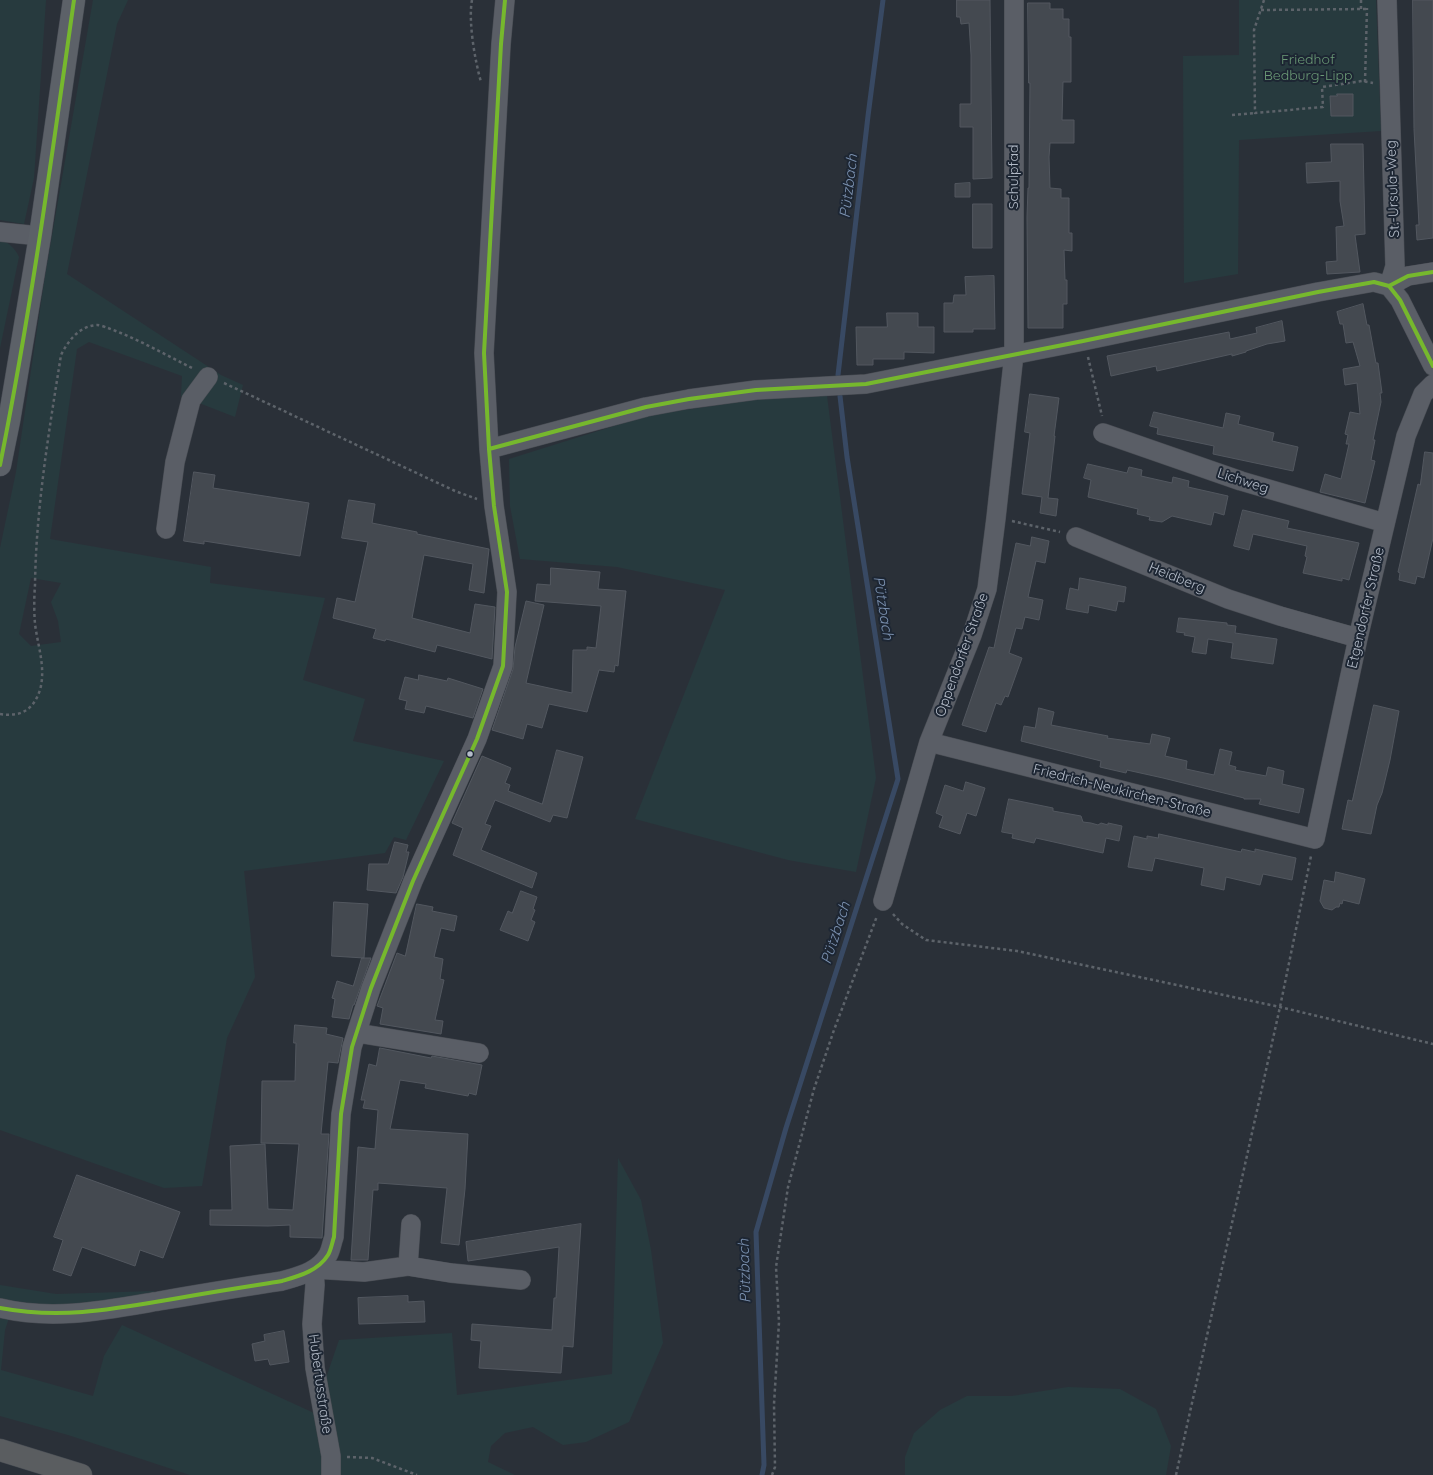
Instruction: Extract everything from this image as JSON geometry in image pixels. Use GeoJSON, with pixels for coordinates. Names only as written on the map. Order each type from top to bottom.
{"type":"FeatureCollection","features":[{"type":"Feature","properties":{"kind":"highway"},"geometry":{"type":"LineString","coordinates":[[0,1450],[82,1475]]}},
{"type":"Feature","properties":{"kind":"main road"},"geometry":{"type":"LineString","coordinates":[[0,464],[9,421],[40,236],[74,0]]}},
{"type":"Feature","properties":{"kind":"street"},"geometry":{"type":"LineString","coordinates":[[0,1308],[34,1314],[81,1314],[282,1281],[314,1269],[328,1255],[334,1237],[341,1114],[352,1047],[372,988],[410,888],[477,739],[503,666],[508,592],[494,506],[489,449],[484,353],[501,44],[505,0]]}},
{"type":"Feature","properties":{"kind":"street","name":"Schulpfad"},"geometry":{"type":"LineString","coordinates":[[1014,0],[1014,354]]}},
{"type":"Feature","properties":{"kind":"street","name":"St.-Ursula-Weg"},"geometry":{"type":"LineString","coordinates":[[1387,2],[1395,266],[1389,286]]}},
{"type":"Feature","properties":{"kind":"street"},"geometry":{"type":"LineString","coordinates":[[0,232],[40,236]]}},
{"type":"Feature","properties":{"kind":"street"},"geometry":{"type":"LineString","coordinates":[[1389,286],[1408,276],[1433,272]]}},
{"type":"Feature","properties":{"kind":"street"},"geometry":{"type":"LineString","coordinates":[[489,449],[646,407],[689,399],[756,390],[866,384],[1318,292],[1374,282],[1389,286],[1400,300],[1433,366]]}},
{"type":"Feature","properties":{"kind":"street","name":"Oppendorfer Straße"},"geometry":{"type":"LineString","coordinates":[[883,901],[929,742],[972,635],[987,589],[1014,354]]}},
{"type":"Feature","properties":{"kind":"street"},"geometry":{"type":"LineString","coordinates":[[166,529],[175,462],[191,400],[208,377]]}},
{"type":"Feature","properties":{"kind":"street","name":"Etgendorfer Straße"},"geometry":{"type":"LineString","coordinates":[[1315,839],[1358,638],[1406,436],[1423,394],[1433,384]]}},
{"type":"Feature","properties":{"kind":"street","name":"Lichweg"},"geometry":{"type":"LineString","coordinates":[[1103,433],[1242,481],[1385,523]]}},
{"type":"Feature","properties":{"kind":"street","name":"Heidberg"},"geometry":{"type":"LineString","coordinates":[[1076,537],[1228,599],[1280,616],[1358,638]]}},
{"type":"Feature","properties":{"kind":"street","name":"Friedrich-Neukirchen-Straße"},"geometry":{"type":"LineString","coordinates":[[929,742],[1315,839]]}},
{"type":"Feature","properties":{"kind":"street"},"geometry":{"type":"LineString","coordinates":[[357,1033],[479,1053]]}},
{"type":"Feature","properties":{"kind":"street"},"geometry":{"type":"LineString","coordinates":[[408,1266],[411,1224]]}},
{"type":"Feature","properties":{"kind":"street"},"geometry":{"type":"LineString","coordinates":[[314,1269],[364,1272],[408,1266],[451,1273],[521,1280]]}},
{"type":"Feature","properties":{"kind":"street","name":"Hubertusstraße"},"geometry":{"type":"LineString","coordinates":[[314,1269],[315,1285],[312,1324],[315,1368],[331,1456],[331,1475]]}},
{"type":"Feature","properties":{"kind":"path"},"geometry":{"type":"LineString","coordinates":[[472,0],[470,11],[481,85]]}},
{"type":"Feature","properties":{"kind":"path"},"geometry":{"type":"LineString","coordinates":[[1255,113],[1254,30],[1264,0]]}},
{"type":"Feature","properties":{"kind":"path"},"geometry":{"type":"LineString","coordinates":[[1361,0],[1361,9]]}},
{"type":"Feature","properties":{"kind":"path"},"geometry":{"type":"LineString","coordinates":[[1261,10],[1366,9],[1387,2]]}},
{"type":"Feature","properties":{"kind":"path"},"geometry":{"type":"LineString","coordinates":[[1364,82],[1366,9]]}},
{"type":"Feature","properties":{"kind":"path"},"geometry":{"type":"LineString","coordinates":[[1232,115],[1323,107],[1322,87],[1364,82],[1390,85]]}},
{"type":"Feature","properties":{"kind":"path"},"geometry":{"type":"LineString","coordinates":[[1083,341],[1088,353],[1102,416],[1103,433]]}},
{"type":"Feature","properties":{"kind":"path"},"geometry":{"type":"LineString","coordinates":[[996,518],[1076,537]]}},
{"type":"Feature","properties":{"kind":"path"},"geometry":{"type":"LineString","coordinates":[[1176,1475],[1280,1007],[1315,839]]}},
{"type":"Feature","properties":{"kind":"path"},"geometry":{"type":"LineString","coordinates":[[772,1475],[775,1467],[774,1404],[779,1322],[776,1267],[788,1187],[814,1089],[834,1030],[883,901],[902,924],[926,940],[1017,951],[1280,1007],[1433,1044]]}},
{"type":"Feature","properties":{"kind":"path"},"geometry":{"type":"LineString","coordinates":[[331,1456],[372,1458],[417,1475]]}},
{"type":"Feature","properties":{"kind":"green space"},"geometry":{"type":"Polygon","coordinates":[[[0,0],[46,0],[34,178],[24,224],[0,220],[0,0]]]}},
{"type":"Feature","properties":{"kind":"green space"},"geometry":{"type":"Polygon","coordinates":[[[93,0],[128,0],[117,24],[67,274],[221,375],[243,385],[235,417],[181,396],[182,376],[89,342],[77,349],[50,539],[211,567],[210,583],[325,598],[303,680],[365,699],[353,741],[444,761],[406,840],[394,837],[385,853],[244,871],[255,977],[227,1038],[202,1186],[164,1188],[0,1130],[0,548],[16,472],[45,276],[93,0]],[[31,578],[19,634],[31,646],[61,642],[58,621],[51,602],[61,583],[31,578]]]}},
{"type":"Feature","properties":{"kind":"green space","name":"Friedhof Bedburg-Lipp"},"geometry":{"type":"Polygon","coordinates":[[[1239,0],[1376,0],[1381,131],[1239,140],[1238,274],[1184,283],[1183,56],[1239,55],[1239,0]]]}},
{"type":"Feature","properties":{"kind":"green space"},"geometry":{"type":"Polygon","coordinates":[[[0,239],[11,246],[19,257],[0,348],[0,239]]]}},
{"type":"Feature","properties":{"kind":"green space"},"geometry":{"type":"Polygon","coordinates":[[[827,396],[876,778],[856,872],[788,860],[635,819],[725,590],[617,567],[520,559],[510,506],[509,459],[649,415],[766,398],[827,396]]]}},
{"type":"Feature","properties":{"kind":"green space"},"geometry":{"type":"Polygon","coordinates":[[[618,1158],[641,1200],[651,1250],[663,1343],[629,1422],[586,1442],[563,1445],[533,1427],[505,1433],[491,1446],[488,1462],[515,1475],[190,1475],[68,1435],[0,1416],[0,1313],[10,1315],[5,1330],[1,1370],[93,1396],[104,1356],[122,1325],[314,1413],[339,1340],[452,1333],[457,1395],[612,1374],[618,1158]]]}},
{"type":"Feature","properties":{"kind":"green space"},"geometry":{"type":"Polygon","coordinates":[[[0,1285],[56,1294],[155,1291],[145,1297],[74,1304],[28,1305],[0,1298],[0,1285]]]}},
{"type":"Feature","properties":{"kind":"green space"},"geometry":{"type":"Polygon","coordinates":[[[1068,1387],[1120,1389],[1156,1409],[1171,1446],[1166,1475],[905,1475],[905,1457],[914,1433],[940,1410],[967,1396],[1012,1396],[1068,1387]]]}},
{"type":"Feature","properties":{"kind":"building"},"geometry":{"type":"Polygon","coordinates":[[[957,0],[990,0],[992,178],[973,179],[973,127],[960,127],[960,104],[971,104],[971,55],[969,23],[961,24],[960,17],[957,17],[957,0]]]}},
{"type":"Feature","properties":{"kind":"building"},"geometry":{"type":"Polygon","coordinates":[[[1413,0],[1433,0],[1433,238],[1417,240],[1416,225],[1419,225],[1414,129],[1413,0]]]}},
{"type":"Feature","properties":{"kind":"building"},"geometry":{"type":"Polygon","coordinates":[[[1028,3],[1050,3],[1050,9],[1063,9],[1063,19],[1069,19],[1069,37],[1071,37],[1071,82],[1063,82],[1062,120],[1074,120],[1074,143],[1050,143],[1049,157],[1050,188],[1061,189],[1061,198],[1069,198],[1069,233],[1072,233],[1072,251],[1064,250],[1065,280],[1067,280],[1067,304],[1063,304],[1063,328],[1028,328],[1027,217],[1029,188],[1030,83],[1028,3]]]}},
{"type":"Feature","properties":{"kind":"building"},"geometry":{"type":"Polygon","coordinates":[[[1337,94],[1353,94],[1353,116],[1331,116],[1330,96],[1337,96],[1337,94]]]}},
{"type":"Feature","properties":{"kind":"building"},"geometry":{"type":"Polygon","coordinates":[[[1331,144],[1363,144],[1365,234],[1355,235],[1360,272],[1327,274],[1326,262],[1337,261],[1336,227],[1344,226],[1340,201],[1340,181],[1307,183],[1306,163],[1331,162],[1331,144]]]}},
{"type":"Feature","properties":{"kind":"building"},"geometry":{"type":"Polygon","coordinates":[[[970,183],[970,197],[955,197],[955,184],[970,183]]]}},
{"type":"Feature","properties":{"kind":"building"},"geometry":{"type":"Polygon","coordinates":[[[973,204],[992,204],[992,248],[973,248],[973,204]]]}},
{"type":"Feature","properties":{"kind":"building"},"geometry":{"type":"Polygon","coordinates":[[[994,276],[995,329],[973,329],[973,332],[944,332],[944,303],[953,303],[954,295],[966,295],[965,277],[994,276]]]}},
{"type":"Feature","properties":{"kind":"building"},"geometry":{"type":"Polygon","coordinates":[[[1363,304],[1367,325],[1369,325],[1376,363],[1378,363],[1382,393],[1380,393],[1381,402],[1373,440],[1375,440],[1371,460],[1375,461],[1365,503],[1320,492],[1325,474],[1341,479],[1349,444],[1346,444],[1348,435],[1345,434],[1350,412],[1360,414],[1357,383],[1345,385],[1343,369],[1360,366],[1353,342],[1346,343],[1343,324],[1340,324],[1337,312],[1363,304]]]}},
{"type":"Feature","properties":{"kind":"building"},"geometry":{"type":"Polygon","coordinates":[[[887,313],[918,313],[918,327],[934,327],[934,353],[904,352],[904,359],[873,359],[873,365],[857,365],[856,327],[887,327],[887,313]]]}},
{"type":"Feature","properties":{"kind":"building"},"geometry":{"type":"Polygon","coordinates":[[[1282,321],[1285,341],[1267,344],[1232,356],[1232,354],[1157,371],[1156,366],[1111,376],[1107,356],[1229,332],[1230,339],[1257,333],[1256,328],[1282,321]]]}},
{"type":"Feature","properties":{"kind":"building"},"geometry":{"type":"Polygon","coordinates":[[[1030,394],[1059,398],[1048,498],[1058,499],[1056,516],[1040,513],[1042,497],[1022,494],[1030,433],[1025,432],[1030,394]]]}},
{"type":"Feature","properties":{"kind":"building"},"geometry":{"type":"Polygon","coordinates":[[[1154,412],[1223,428],[1226,413],[1240,416],[1238,424],[1274,433],[1272,441],[1298,447],[1293,471],[1213,454],[1214,446],[1157,434],[1158,428],[1150,426],[1154,412]]]}},
{"type":"Feature","properties":{"kind":"building"},"geometry":{"type":"Polygon","coordinates":[[[1425,452],[1433,453],[1433,538],[1424,578],[1417,576],[1415,584],[1399,580],[1400,573],[1398,572],[1418,484],[1420,485],[1425,452]]]}},
{"type":"Feature","properties":{"kind":"building"},"geometry":{"type":"Polygon","coordinates":[[[1088,464],[1127,473],[1129,467],[1142,470],[1141,476],[1172,483],[1173,477],[1189,481],[1188,487],[1228,496],[1224,515],[1214,512],[1211,525],[1172,516],[1162,522],[1149,520],[1150,517],[1137,514],[1138,509],[1088,497],[1091,480],[1084,478],[1088,464]]]}},
{"type":"Feature","properties":{"kind":"building"},"geometry":{"type":"Polygon","coordinates":[[[194,472],[215,475],[213,488],[309,503],[300,556],[204,541],[204,544],[184,541],[194,472]]]}},
{"type":"Feature","properties":{"kind":"building"},"geometry":{"type":"Polygon","coordinates":[[[349,500],[375,504],[372,523],[489,549],[484,593],[469,590],[473,564],[424,555],[412,618],[470,633],[475,604],[495,607],[492,659],[437,645],[435,652],[386,639],[385,641],[373,638],[376,629],[333,618],[337,598],[355,602],[368,542],[342,538],[349,500]]]}},
{"type":"Feature","properties":{"kind":"building"},"geometry":{"type":"Polygon","coordinates":[[[1243,510],[1289,521],[1287,528],[1359,543],[1349,580],[1342,578],[1342,581],[1303,573],[1307,557],[1305,556],[1307,546],[1253,534],[1249,550],[1234,546],[1243,510]]]}},
{"type":"Feature","properties":{"kind":"building"},"geometry":{"type":"Polygon","coordinates":[[[1032,537],[1049,541],[1045,563],[1036,561],[1028,597],[1043,600],[1039,620],[1025,617],[1022,629],[1016,628],[1009,653],[1022,658],[1008,697],[1005,696],[1001,705],[996,703],[986,732],[962,725],[989,647],[994,648],[1016,543],[1030,546],[1032,537]]]}},
{"type":"Feature","properties":{"kind":"building"},"geometry":{"type":"Polygon","coordinates":[[[551,568],[600,572],[598,589],[626,591],[618,666],[615,665],[614,672],[599,670],[587,712],[549,704],[542,728],[527,724],[523,739],[492,730],[513,669],[515,647],[526,601],[544,605],[526,683],[572,693],[573,650],[587,650],[587,647],[596,648],[601,606],[535,601],[537,584],[550,585],[551,568]]]}},
{"type":"Feature","properties":{"kind":"building"},"geometry":{"type":"Polygon","coordinates":[[[1080,578],[1126,587],[1124,602],[1118,601],[1116,611],[1089,605],[1088,613],[1066,609],[1070,588],[1078,590],[1080,578]]]}},
{"type":"Feature","properties":{"kind":"building"},"geometry":{"type":"Polygon","coordinates":[[[1179,618],[1227,623],[1227,625],[1236,626],[1235,633],[1277,639],[1273,664],[1231,658],[1233,643],[1208,639],[1206,654],[1192,652],[1195,637],[1177,632],[1179,618]]]}},
{"type":"Feature","properties":{"kind":"building"},"geometry":{"type":"Polygon","coordinates":[[[419,675],[447,681],[448,678],[483,689],[473,718],[426,706],[424,713],[405,709],[407,701],[399,699],[405,677],[418,680],[419,675]]]}},
{"type":"Feature","properties":{"kind":"building"},"geometry":{"type":"Polygon","coordinates":[[[1374,705],[1399,711],[1390,760],[1382,793],[1377,805],[1371,834],[1342,829],[1348,800],[1352,801],[1374,705]]]}},
{"type":"Feature","properties":{"kind":"building"},"geometry":{"type":"Polygon","coordinates":[[[1039,708],[1054,712],[1051,725],[1108,736],[1107,738],[1150,744],[1152,734],[1170,738],[1165,756],[1187,761],[1186,769],[1214,775],[1220,749],[1232,752],[1229,765],[1236,767],[1235,770],[1266,776],[1268,767],[1284,771],[1282,784],[1304,789],[1299,813],[1259,804],[1261,799],[1244,799],[1127,770],[1126,773],[1100,767],[1101,761],[1021,741],[1024,726],[1035,728],[1039,708]]]}},
{"type":"Feature","properties":{"kind":"building"},"geometry":{"type":"Polygon","coordinates":[[[557,750],[583,757],[567,818],[553,815],[550,822],[495,800],[485,824],[491,826],[481,850],[537,873],[532,888],[453,855],[463,828],[452,823],[482,756],[511,768],[505,783],[510,785],[508,791],[542,804],[557,750]]]}},
{"type":"Feature","properties":{"kind":"building"},"geometry":{"type":"Polygon","coordinates":[[[966,782],[985,788],[976,816],[967,813],[960,834],[939,827],[943,816],[936,813],[945,785],[963,791],[966,782]]]}},
{"type":"Feature","properties":{"kind":"building"},"geometry":{"type":"Polygon","coordinates":[[[1009,799],[1053,808],[1053,811],[1081,816],[1083,822],[1098,825],[1101,823],[1108,825],[1108,823],[1122,826],[1119,841],[1106,838],[1103,853],[1036,838],[1034,843],[1012,838],[1013,834],[1002,832],[1009,799]]]}},
{"type":"Feature","properties":{"kind":"building"},"geometry":{"type":"Polygon","coordinates":[[[1159,834],[1241,852],[1242,849],[1255,852],[1255,849],[1296,858],[1292,880],[1263,874],[1260,885],[1226,877],[1224,890],[1201,885],[1204,868],[1155,858],[1152,871],[1128,867],[1134,836],[1147,839],[1147,836],[1158,838],[1159,834]]]}},
{"type":"Feature","properties":{"kind":"building"},"geometry":{"type":"Polygon","coordinates":[[[395,842],[408,845],[406,852],[409,852],[403,877],[396,893],[367,890],[369,864],[388,864],[395,842]]]}},
{"type":"Feature","properties":{"kind":"building"},"geometry":{"type":"Polygon","coordinates":[[[1336,872],[1365,879],[1359,904],[1343,900],[1339,907],[1332,910],[1324,908],[1320,901],[1324,880],[1334,882],[1336,872]]]}},
{"type":"Feature","properties":{"kind":"building"},"geometry":{"type":"Polygon","coordinates":[[[521,891],[537,897],[533,909],[535,910],[531,920],[535,922],[528,941],[500,930],[508,911],[512,913],[521,891]]]}},
{"type":"Feature","properties":{"kind":"building"},"geometry":{"type":"Polygon","coordinates":[[[334,902],[368,904],[364,958],[332,956],[334,902]]]}},
{"type":"Feature","properties":{"kind":"building"},"geometry":{"type":"Polygon","coordinates":[[[417,904],[433,907],[432,911],[457,916],[454,931],[441,928],[434,957],[443,959],[440,979],[444,980],[435,1020],[443,1021],[441,1034],[380,1024],[383,1008],[377,1006],[397,953],[405,956],[417,904]]]}},
{"type":"Feature","properties":{"kind":"building"},"geometry":{"type":"Polygon","coordinates":[[[362,958],[371,958],[349,1019],[332,1017],[335,999],[332,998],[337,981],[353,986],[362,958]]]}},
{"type":"Feature","properties":{"kind":"building"},"geometry":{"type":"Polygon","coordinates":[[[295,1025],[327,1028],[326,1034],[343,1038],[338,1063],[328,1062],[321,1134],[329,1134],[322,1238],[290,1237],[290,1225],[210,1225],[210,1210],[232,1210],[230,1146],[265,1144],[268,1209],[293,1210],[299,1144],[261,1143],[262,1081],[295,1081],[295,1025]]]}},
{"type":"Feature","properties":{"kind":"building"},"geometry":{"type":"Polygon","coordinates":[[[380,1048],[431,1058],[432,1056],[482,1065],[476,1095],[469,1093],[468,1096],[425,1088],[426,1084],[400,1080],[390,1129],[468,1134],[465,1189],[459,1245],[441,1243],[447,1188],[378,1183],[378,1190],[373,1190],[368,1260],[351,1260],[358,1147],[375,1149],[378,1110],[363,1108],[365,1100],[361,1100],[369,1064],[376,1066],[380,1048]]]}},
{"type":"Feature","properties":{"kind":"building"},"geometry":{"type":"Polygon","coordinates":[[[77,1175],[180,1212],[163,1258],[140,1250],[135,1266],[82,1247],[71,1276],[53,1270],[63,1240],[54,1237],[77,1175]]]}},
{"type":"Feature","properties":{"kind":"building"},"geometry":{"type":"Polygon","coordinates":[[[581,1224],[573,1347],[563,1346],[561,1373],[479,1368],[481,1341],[471,1340],[472,1324],[552,1330],[554,1298],[556,1298],[559,1247],[468,1261],[466,1242],[581,1224]]]}},
{"type":"Feature","properties":{"kind":"building"},"geometry":{"type":"Polygon","coordinates":[[[408,1296],[408,1302],[424,1301],[425,1322],[359,1324],[358,1298],[408,1296]]]}},
{"type":"Feature","properties":{"kind":"building"},"geometry":{"type":"Polygon","coordinates":[[[284,1331],[289,1362],[270,1365],[268,1359],[255,1361],[252,1344],[265,1341],[264,1335],[284,1331]]]}},
{"type":"Feature","properties":{"kind":"waterway","name":"Pützbach"},"geometry":{"type":"LineString","coordinates":[[838,375],[883,0]]}},
{"type":"Feature","properties":{"kind":"waterway","name":"Pützbach"},"geometry":{"type":"LineString","coordinates":[[762,1475],[764,1465],[756,1232],[786,1128],[898,779],[847,457],[840,396]]}},
{"type":"Feature","properties":{"kind":"transit line"},"geometry":{"type":"LineString","coordinates":[[0,465],[22,349],[74,0]]}},
{"type":"Feature","properties":{"kind":"transit line"},"geometry":{"type":"LineString","coordinates":[[0,1308],[43,1313],[84,1312],[125,1307],[282,1281],[314,1269],[324,1261],[330,1251],[334,1237],[341,1114],[352,1047],[371,988],[413,881],[477,739],[503,666],[507,592],[494,506],[489,449],[484,353],[501,44],[505,0]]}},
{"type":"Feature","properties":{"kind":"transit line"},"geometry":{"type":"LineString","coordinates":[[489,449],[646,407],[689,399],[756,390],[866,384],[1318,292],[1374,282],[1389,286],[1408,276],[1433,272]]}},
{"type":"Feature","properties":{"kind":"transit line"},"geometry":{"type":"LineString","coordinates":[[1389,286],[1400,300],[1433,366]]}}]}
